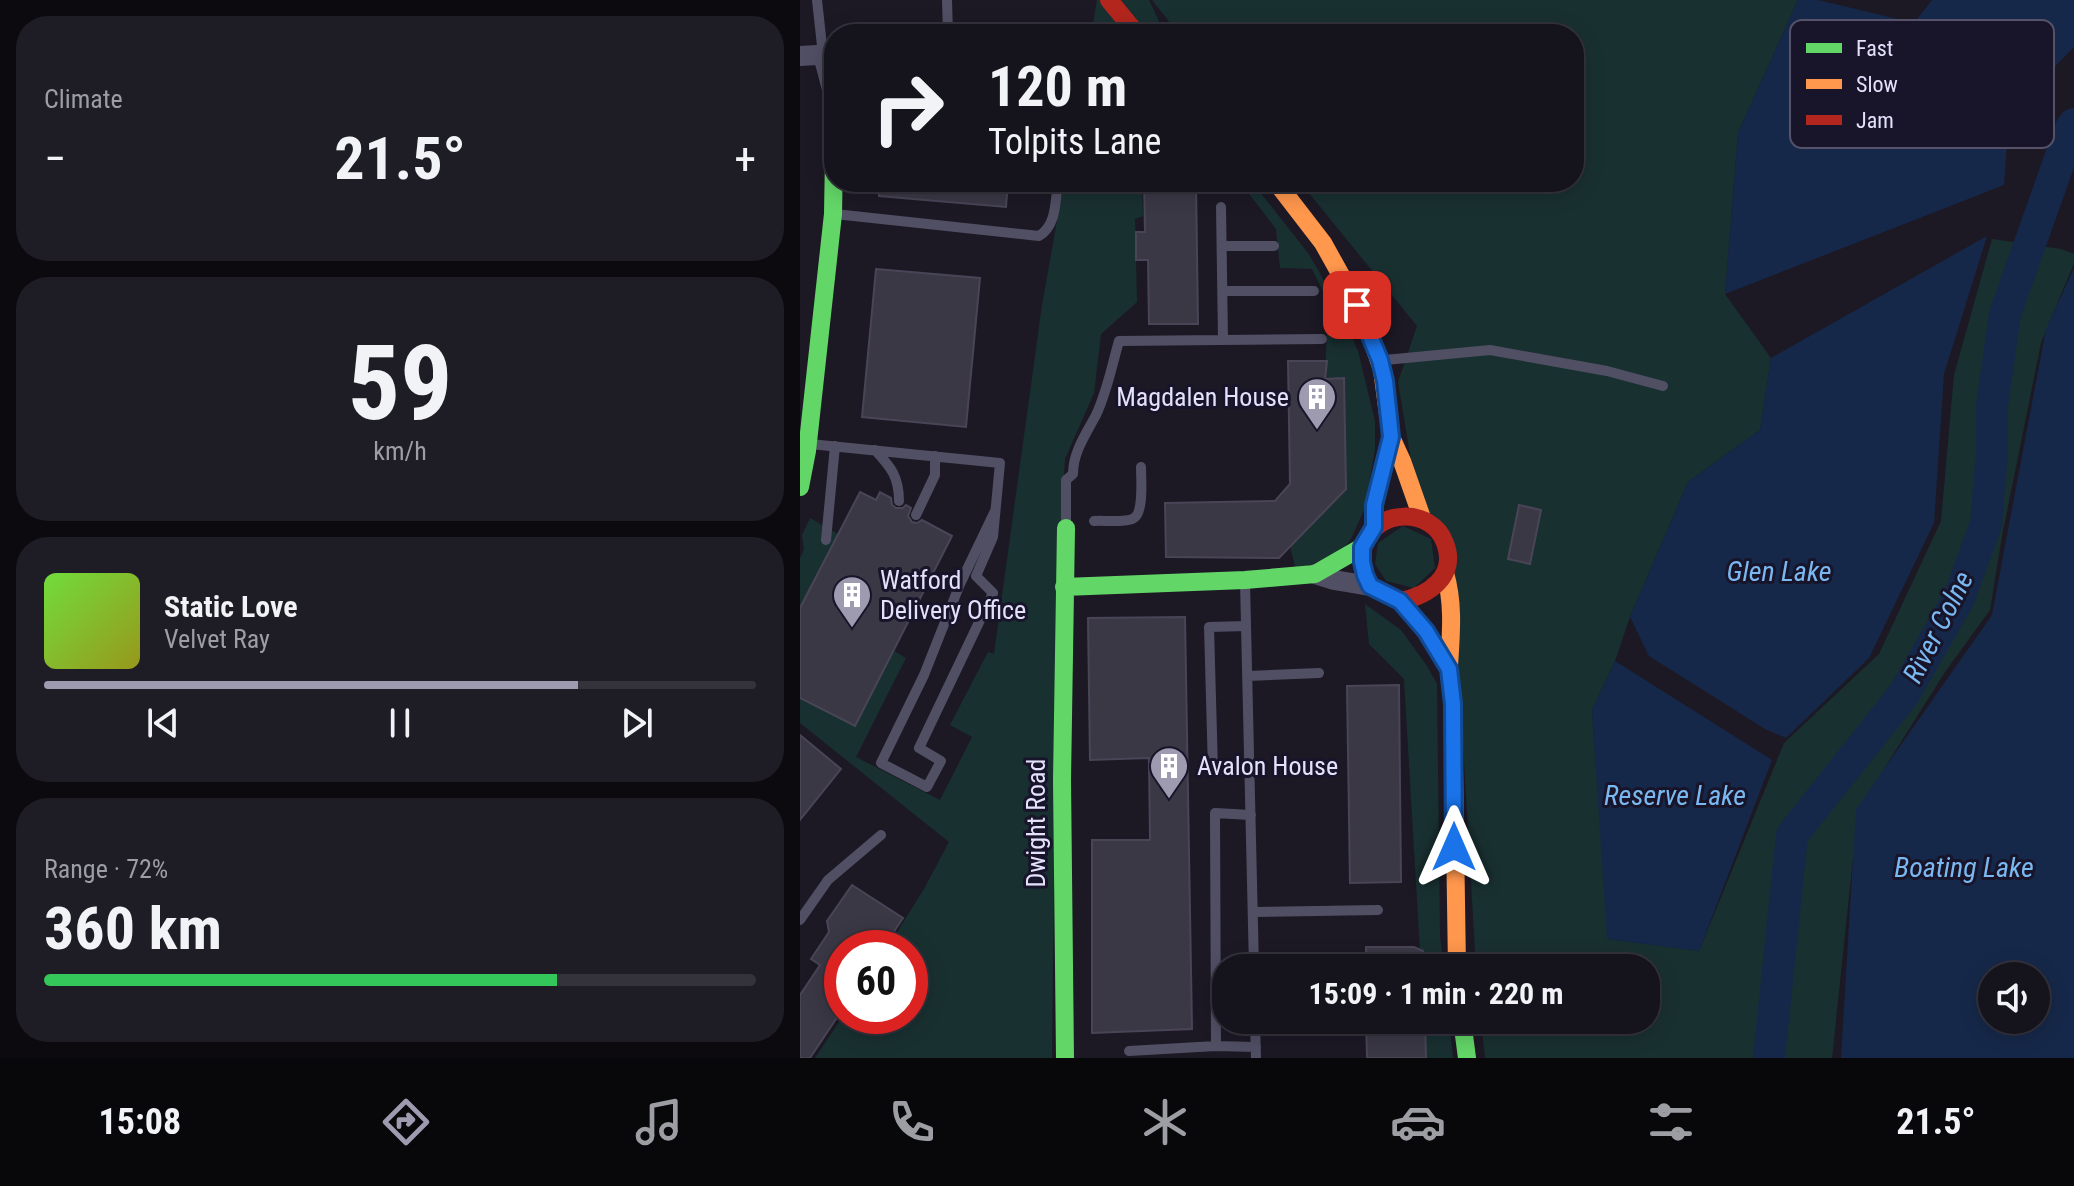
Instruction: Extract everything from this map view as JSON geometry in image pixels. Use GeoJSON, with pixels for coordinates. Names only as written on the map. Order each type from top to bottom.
{"type":"FeatureCollection","features":[{"type":"Feature","properties":{"kind":"main road"},"geometry":{"type":"LineString","coordinates":[[1110,2],[1129,24]]}},
{"type":"Feature","properties":{"kind":"main road"},"geometry":{"type":"LineString","coordinates":[[800,487],[833,192]]}},
{"type":"Feature","properties":{"kind":"main road"},"geometry":{"type":"LineString","coordinates":[[1284,192],[1303,214],[1347,283],[1367,326],[1385,381],[1391,437],[1422,518]]}},
{"type":"Feature","properties":{"kind":"main road"},"geometry":{"type":"LineString","coordinates":[[1374,527],[1374,505],[1391,437]]}},
{"type":"Feature","properties":{"kind":"main road"},"geometry":{"type":"LineString","coordinates":[[1064,587],[1315,574],[1362,547],[1374,527],[1389,518],[1422,518],[1433,525],[1447,546],[1445,573],[1451,594],[1449,669],[1453,704],[1457,954]]}},
{"type":"Feature","properties":{"kind":"main road","name":"Dwight Road"},"geometry":{"type":"LineString","coordinates":[[1065,1058],[1062,823],[1066,528]]}},
{"type":"Feature","properties":{"kind":"main road"},"geometry":{"type":"LineString","coordinates":[[1362,547],[1362,562],[1370,586],[1400,601],[1426,631],[1449,669]]}},
{"type":"Feature","properties":{"kind":"main road"},"geometry":{"type":"LineString","coordinates":[[1400,601],[1426,595],[1437,587],[1445,573]]}},
{"type":"Feature","properties":{"kind":"main road"},"geometry":{"type":"LineString","coordinates":[[1464,1034],[1467,1058]]}},
{"type":"Feature","properties":{"kind":"street"},"geometry":{"type":"LineString","coordinates":[[800,56],[824,54]]}},
{"type":"Feature","properties":{"kind":"street"},"geometry":{"type":"LineString","coordinates":[[1315,574],[1370,586]]}},
{"type":"Feature","properties":{"kind":"lane"},"geometry":{"type":"LineString","coordinates":[[817,0],[824,34]]}},
{"type":"Feature","properties":{"kind":"lane"},"geometry":{"type":"LineString","coordinates":[[947,0],[948,24]]}},
{"type":"Feature","properties":{"kind":"lane"},"geometry":{"type":"LineString","coordinates":[[833,214],[1039,236],[1052,223],[1057,192]]}},
{"type":"Feature","properties":{"kind":"lane"},"geometry":{"type":"LineString","coordinates":[[1221,207],[1223,339]]}},
{"type":"Feature","properties":{"kind":"lane"},"geometry":{"type":"LineString","coordinates":[[1222,246],[1274,246]]}},
{"type":"Feature","properties":{"kind":"lane"},"geometry":{"type":"LineString","coordinates":[[1223,291],[1314,291]]}},
{"type":"Feature","properties":{"kind":"lane"},"geometry":{"type":"LineString","coordinates":[[1066,528],[1066,480],[1073,474],[1073,461],[1097,413],[1119,341],[1322,339]]}},
{"type":"Feature","properties":{"kind":"lane"},"geometry":{"type":"LineString","coordinates":[[1380,360],[1490,350],[1607,371],[1663,386]]}},
{"type":"Feature","properties":{"kind":"lane"},"geometry":{"type":"LineString","coordinates":[[805,448],[835,446],[1000,463],[993,537],[976,576],[993,593],[919,748],[941,761],[927,787],[881,763],[924,675],[960,584],[995,511]]}},
{"type":"Feature","properties":{"kind":"lane"},"geometry":{"type":"LineString","coordinates":[[826,540],[835,446]]}},
{"type":"Feature","properties":{"kind":"lane"},"geometry":{"type":"LineString","coordinates":[[875,450],[899,483],[899,501]]}},
{"type":"Feature","properties":{"kind":"lane"},"geometry":{"type":"LineString","coordinates":[[916,515],[935,475],[935,456]]}},
{"type":"Feature","properties":{"kind":"lane"},"geometry":{"type":"LineString","coordinates":[[1094,521],[1135,518],[1140,511],[1141,467]]}},
{"type":"Feature","properties":{"kind":"lane"},"geometry":{"type":"LineString","coordinates":[[1245,580],[1254,954]]}},
{"type":"Feature","properties":{"kind":"lane"},"geometry":{"type":"LineString","coordinates":[[1246,626],[1209,627],[1213,770],[1250,769]]}},
{"type":"Feature","properties":{"kind":"lane"},"geometry":{"type":"LineString","coordinates":[[1248,676],[1319,673]]}},
{"type":"Feature","properties":{"kind":"lane"},"geometry":{"type":"LineString","coordinates":[[1216,1046],[1215,813],[1251,815]]}},
{"type":"Feature","properties":{"kind":"lane"},"geometry":{"type":"LineString","coordinates":[[800,920],[828,880],[881,835]]}},
{"type":"Feature","properties":{"kind":"lane"},"geometry":{"type":"LineString","coordinates":[[1253,912],[1378,910]]}},
{"type":"Feature","properties":{"kind":"lane"},"geometry":{"type":"LineString","coordinates":[[1129,1051],[1216,1046],[1256,1053]]}},
{"type":"Feature","properties":{"kind":"green space"},"geometry":{"type":"Polygon","coordinates":[[[1097,0],[1149,0],[1160,24],[1093,24],[1097,0]]]}},
{"type":"Feature","properties":{"kind":"green space"},"geometry":{"type":"Polygon","coordinates":[[[1152,0],[1798,0],[1738,133],[1725,294],[1771,358],[1760,430],[1688,482],[1592,710],[1608,939],[1699,951],[1784,743],[1879,654],[1941,521],[1954,375],[1992,239],[2061,249],[2074,254],[2074,263],[2041,343],[1990,610],[1945,672],[1884,769],[1853,858],[1832,1058],[1485,1058],[1482,1034],[1660,1034],[1660,954],[1475,954],[1454,589],[1413,472],[1398,382],[1417,326],[1308,192],[1584,192],[1584,24],[1171,24],[1152,0]]]}},
{"type":"Feature","properties":{"kind":"green space"},"geometry":{"type":"Polygon","coordinates":[[[1062,192],[1142,192],[1143,216],[1135,219],[1137,302],[1101,334],[1094,393],[1065,459],[1057,586],[1052,1058],[815,1058],[831,1034],[928,1034],[928,930],[898,930],[949,842],[800,723],[800,698],[855,726],[893,650],[906,658],[856,757],[940,800],[972,737],[950,725],[988,652],[994,654],[1042,305],[1062,192]]]}},
{"type":"Feature","properties":{"kind":"green space"},"geometry":{"type":"Polygon","coordinates":[[[1248,192],[1260,192],[1308,253],[1338,304],[1358,351],[1375,421],[1375,449],[1365,508],[1351,539],[1339,554],[1296,570],[1290,546],[1346,489],[1344,379],[1325,379],[1328,302],[1312,269],[1280,268],[1276,229],[1248,192]]]}},
{"type":"Feature","properties":{"kind":"green space"},"geometry":{"type":"Polygon","coordinates":[[[810,518],[838,534],[800,608],[802,535],[810,518]]]}},
{"type":"Feature","properties":{"kind":"green space"},"geometry":{"type":"Polygon","coordinates":[[[1403,526],[1431,539],[1435,568],[1414,588],[1386,581],[1375,564],[1378,543],[1403,526]]]}},
{"type":"Feature","properties":{"kind":"green space"},"geometry":{"type":"Polygon","coordinates":[[[1365,604],[1401,630],[1437,684],[1442,954],[1420,954],[1404,679],[1369,644],[1365,604]]]}},
{"type":"Feature","properties":{"kind":"green space"},"geometry":{"type":"Polygon","coordinates":[[[1425,1034],[1450,1034],[1453,1058],[1426,1058],[1425,1034]]]}},
{"type":"Feature","properties":{"kind":"water"},"geometry":{"type":"Polygon","coordinates":[[[1798,0],[1818,0],[1901,20],[1790,20],[1790,148],[2007,148],[2004,185],[1725,294],[1738,133],[1798,0]]]}},
{"type":"Feature","properties":{"kind":"water"},"geometry":{"type":"Polygon","coordinates":[[[1932,0],[2074,0],[2074,47],[2054,67],[2054,20],[1916,20],[1932,0]]]}},
{"type":"Feature","properties":{"kind":"water","name":"Glen Lake"},"geometry":{"type":"Polygon","coordinates":[[[1987,236],[1944,374],[1934,523],[1869,658],[1786,738],[1765,729],[1649,656],[1630,617],[1688,482],[1760,430],[1771,358],[1987,236]]]}},
{"type":"Feature","properties":{"kind":"water","name":"Boating Lake"},"geometry":{"type":"Polygon","coordinates":[[[2074,268],[2074,1058],[1841,1058],[1856,809],[1992,615],[2046,329],[2074,268]]]}},
{"type":"Feature","properties":{"kind":"water","name":"Reserve Lake"},"geometry":{"type":"Polygon","coordinates":[[[1615,661],[1772,760],[1699,951],[1607,939],[1592,710],[1615,661]]]}},
{"type":"Feature","properties":{"kind":"building"},"geometry":{"type":"Polygon","coordinates":[[[879,192],[1007,192],[1006,207],[879,196],[879,192]]]}},
{"type":"Feature","properties":{"kind":"building"},"geometry":{"type":"Polygon","coordinates":[[[1144,192],[1196,192],[1198,324],[1149,324],[1148,260],[1136,260],[1136,232],[1145,232],[1144,192]]]}},
{"type":"Feature","properties":{"kind":"building"},"geometry":{"type":"Polygon","coordinates":[[[876,269],[980,278],[966,427],[862,417],[876,269]]]}},
{"type":"Feature","properties":{"kind":"building","name":"Magdalen House"},"geometry":{"type":"Polygon","coordinates":[[[1288,361],[1327,361],[1325,379],[1344,378],[1346,489],[1279,558],[1166,557],[1165,503],[1275,501],[1290,484],[1288,361]]]}},
{"type":"Feature","properties":{"kind":"building","name":"Watford Delivery Office"},"geometry":{"type":"Polygon","coordinates":[[[860,492],[876,500],[880,492],[891,498],[896,508],[906,505],[911,508],[908,516],[912,522],[922,520],[952,536],[855,726],[800,698],[800,608],[860,492]]]}},
{"type":"Feature","properties":{"kind":"building"},"geometry":{"type":"Polygon","coordinates":[[[1519,505],[1541,510],[1530,564],[1508,559],[1519,505]]]}},
{"type":"Feature","properties":{"kind":"building","name":"Avalon House"},"geometry":{"type":"Polygon","coordinates":[[[1185,617],[1192,1029],[1092,1033],[1092,840],[1150,840],[1149,758],[1090,760],[1088,618],[1185,617]]]}},
{"type":"Feature","properties":{"kind":"building"},"geometry":{"type":"Polygon","coordinates":[[[1399,685],[1401,882],[1350,883],[1347,686],[1399,685]]]}},
{"type":"Feature","properties":{"kind":"building"},"geometry":{"type":"Polygon","coordinates":[[[800,735],[841,769],[800,820],[800,735]]]}},
{"type":"Feature","properties":{"kind":"building"},"geometry":{"type":"Polygon","coordinates":[[[852,885],[903,918],[895,930],[829,930],[827,921],[852,885]]]}},
{"type":"Feature","properties":{"kind":"building"},"geometry":{"type":"Polygon","coordinates":[[[824,940],[826,1034],[810,1058],[800,1058],[800,995],[820,965],[811,959],[824,940]]]}},
{"type":"Feature","properties":{"kind":"building"},"geometry":{"type":"Polygon","coordinates":[[[1366,947],[1414,947],[1423,954],[1366,954],[1366,947]]]}},
{"type":"Feature","properties":{"kind":"building"},"geometry":{"type":"Polygon","coordinates":[[[1366,1034],[1425,1034],[1426,1058],[1367,1058],[1366,1034]]]}},
{"type":"Feature","properties":{"kind":"waterway","name":"River Colne"},"geometry":{"type":"LineString","coordinates":[[1769,1058],[1792,835],[1904,694],[1959,598],[1986,524],[1992,406],[2005,314],[2074,124]]}},
{"type":"Feature","properties":{"kind":"traffic: fast"},"geometry":{"type":"LineString","coordinates":[[800,487],[807,451],[833,192]]}},
{"type":"Feature","properties":{"kind":"traffic: fast"},"geometry":{"type":"LineString","coordinates":[[1065,1058],[1062,780],[1066,528]]}},
{"type":"Feature","properties":{"kind":"traffic: fast"},"geometry":{"type":"LineString","coordinates":[[1064,587],[1315,574],[1362,547]]}},
{"type":"Feature","properties":{"kind":"traffic: fast"},"geometry":{"type":"LineString","coordinates":[[1464,1034],[1467,1058]]}},
{"type":"Feature","properties":{"kind":"traffic: slow"},"geometry":{"type":"LineString","coordinates":[[1284,192],[1323,243],[1362,313],[1382,369],[1391,437],[1422,518]]}},
{"type":"Feature","properties":{"kind":"traffic: slow"},"geometry":{"type":"LineString","coordinates":[[1374,527],[1374,505],[1391,437]]}},
{"type":"Feature","properties":{"kind":"traffic: slow"},"geometry":{"type":"LineString","coordinates":[[1445,573],[1451,619],[1449,666],[1453,704],[1457,954]]}},
{"type":"Feature","properties":{"kind":"traffic: jam"},"geometry":{"type":"LineString","coordinates":[[1109,0],[1129,24]]}},
{"type":"Feature","properties":{"kind":"traffic: jam"},"geometry":{"type":"LineString","coordinates":[[1400,601],[1411,598],[1430,589],[1444,575],[1447,565],[1445,543],[1438,531],[1417,518],[1391,519],[1380,524],[1370,533],[1364,545],[1362,563],[1371,586],[1399,600],[1410,611],[1449,669]]}},
{"type":"Feature","properties":{"kind":"place","name":"Magdalen House"},"geometry":{"type":"Point","coordinates":[1317,431]}},
{"type":"Feature","properties":{"kind":"place","name":"Watford Delivery Office"},"geometry":{"type":"Point","coordinates":[852,629]}},
{"type":"Feature","properties":{"kind":"place","name":"Avalon House"},"geometry":{"type":"Point","coordinates":[1169,800]}},
{"type":"Feature","properties":{"kind":"route"},"geometry":{"type":"LineString","coordinates":[[1357,305],[1380,360],[1391,437],[1374,505],[1374,527],[1362,547],[1362,562],[1370,586],[1400,601],[1426,631],[1449,669],[1453,704],[1454,847]]}}]}
